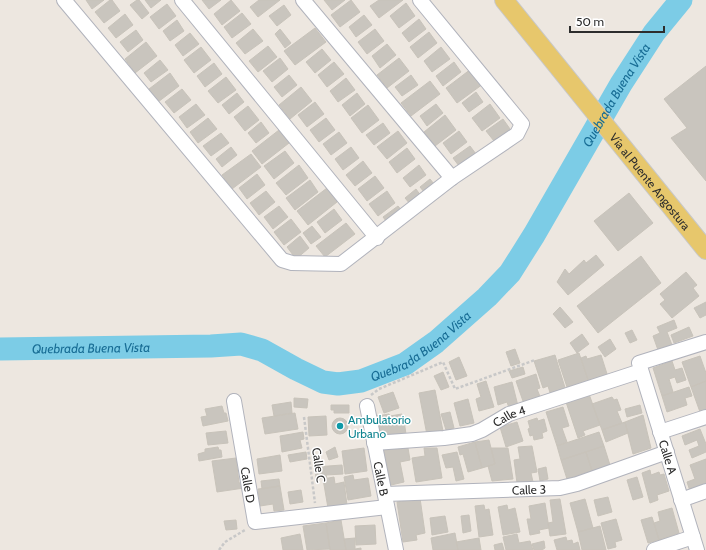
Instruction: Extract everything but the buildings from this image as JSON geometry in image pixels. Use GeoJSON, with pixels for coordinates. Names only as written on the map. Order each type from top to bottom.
{"type":"FeatureCollection","features":[{"type":"Feature","properties":{"kind":"main road","name":"Vía al Puente Angostura"},"geometry":{"type":"LineString","coordinates":[[504,0],[706,250]]}},
{"type":"Feature","properties":{"kind":"street"},"geometry":{"type":"LineString","coordinates":[[64,0],[282,260],[292,263],[341,264],[377,238],[452,178],[517,134],[522,124],[420,0]]}},
{"type":"Feature","properties":{"kind":"street"},"geometry":{"type":"LineString","coordinates":[[182,0],[377,238]]}},
{"type":"Feature","properties":{"kind":"street"},"geometry":{"type":"LineString","coordinates":[[303,0],[452,178]]}},
{"type":"Feature","properties":{"kind":"street","name":"Calle 4"},"geometry":{"type":"LineString","coordinates":[[374,443],[444,438],[472,434],[482,430],[509,414],[706,342]]}},
{"type":"Feature","properties":{"kind":"street","name":"Calle A"},"geometry":{"type":"LineString","coordinates":[[640,367],[695,543]]}},
{"type":"Feature","properties":{"kind":"street","name":"Calle D"},"geometry":{"type":"LineString","coordinates":[[234,402],[255,522]]}},
{"type":"Feature","properties":{"kind":"street","name":"Calle B"},"geometry":{"type":"LineString","coordinates":[[367,406],[396,550]]}},
{"type":"Feature","properties":{"kind":"street"},"geometry":{"type":"LineString","coordinates":[[660,432],[706,417]]}},
{"type":"Feature","properties":{"kind":"street","name":"Calle 3"},"geometry":{"type":"LineString","coordinates":[[255,522],[317,515],[386,501],[560,488],[577,484],[667,452]]}},
{"type":"Feature","properties":{"kind":"street"},"geometry":{"type":"LineString","coordinates":[[681,500],[706,491]]}},
{"type":"Feature","properties":{"kind":"street"},"geometry":{"type":"LineString","coordinates":[[654,550],[695,543]]}},
{"type":"Feature","properties":{"kind":"path"},"geometry":{"type":"LineString","coordinates":[[367,406],[371,394],[379,389],[443,362],[454,389],[535,360]]}},
{"type":"Feature","properties":{"kind":"path","name":"Calle C"},"geometry":{"type":"LineString","coordinates":[[304,417],[317,515]]}},
{"type":"Feature","properties":{"kind":"path"},"geometry":{"type":"LineString","coordinates":[[219,550],[224,542],[255,522]]}},
{"type":"Feature","properties":{"kind":"waterway","name":"Quebrada Buena Vista"},"geometry":{"type":"LineString","coordinates":[[0,349],[211,346],[241,344],[262,350],[323,382],[338,384],[361,381],[405,364],[436,342],[487,297],[510,273],[534,235],[621,84],[654,33],[681,0]]}},
{"type":"Feature","properties":{"kind":"place","name":"Ambulatorio Urbano"},"geometry":{"type":"Point","coordinates":[340,426]}}]}
